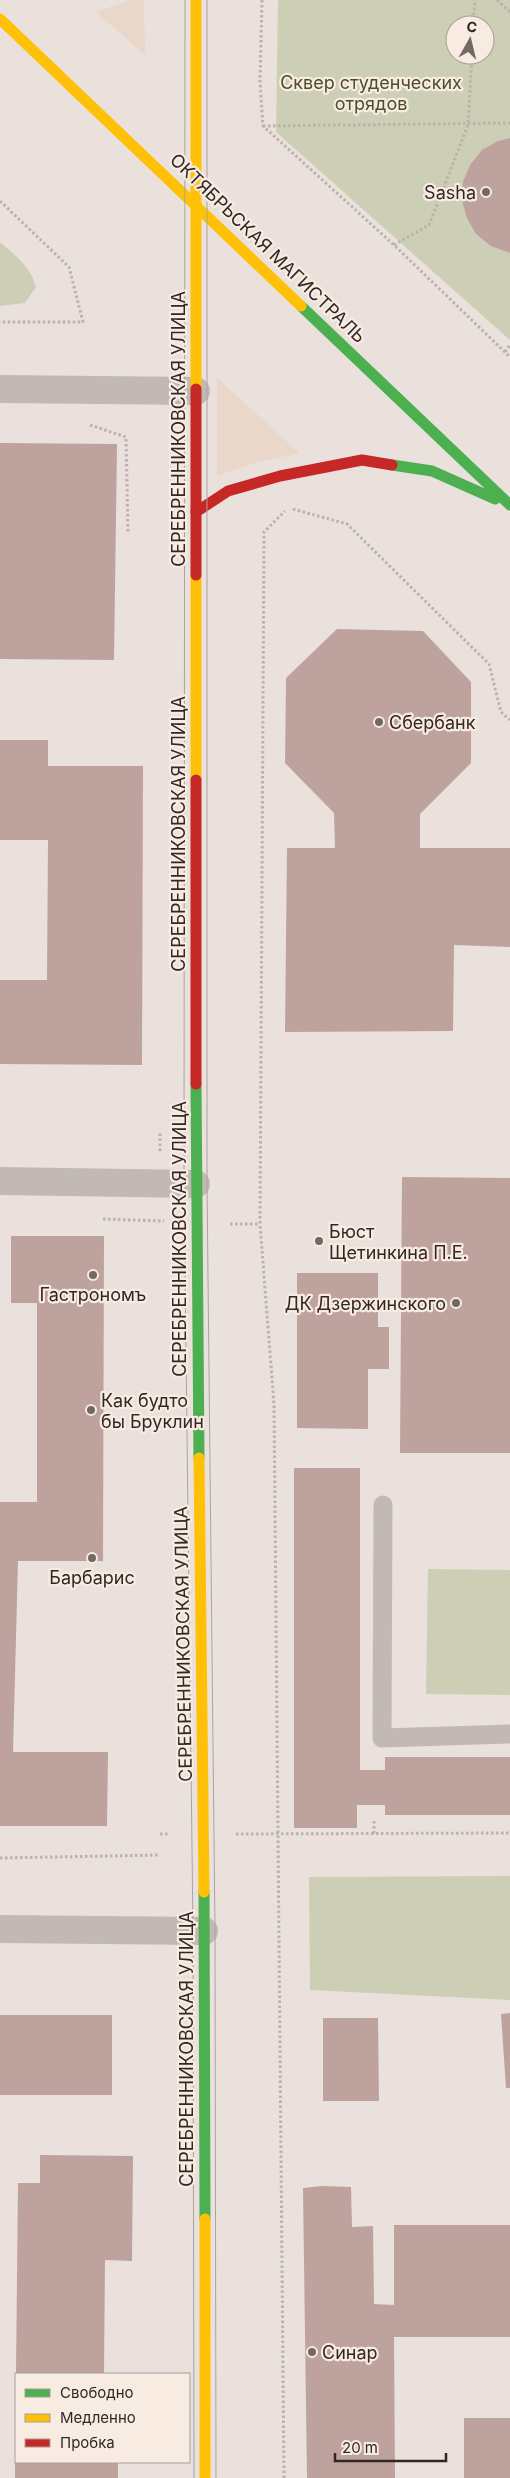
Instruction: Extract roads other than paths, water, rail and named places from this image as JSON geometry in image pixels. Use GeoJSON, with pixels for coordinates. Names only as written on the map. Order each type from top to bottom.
{"type":"FeatureCollection","features":[{"type":"Feature","properties":{"kind":"street","name":"СЕРЕБРЕННИКОВСКАЯ УЛИЦА"},"geometry":{"type":"LineString","coordinates":[[196,0],[196,1223],[204,1931],[205,2478]]}},
{"type":"Feature","properties":{"kind":"street","name":"ОКТЯБРЬСКАЯ МАГИСТРАЛЬ"},"geometry":{"type":"LineString","coordinates":[[0,19],[197,204],[510,505]]}},
{"type":"Feature","properties":{"kind":"street"},"geometry":{"type":"LineString","coordinates":[[0,389],[196,391]]}},
{"type":"Feature","properties":{"kind":"street"},"geometry":{"type":"LineString","coordinates":[[196,512],[228,492],[280,476],[362,460],[432,471],[510,505]]}},
{"type":"Feature","properties":{"kind":"street"},"geometry":{"type":"LineString","coordinates":[[0,1181],[196,1184]]}},
{"type":"Feature","properties":{"kind":"street"},"geometry":{"type":"LineString","coordinates":[[0,1930],[204,1931]]}},
{"type":"Feature","properties":{"kind":"lane"},"geometry":{"type":"LineString","coordinates":[[383,1505],[382,1738],[510,1734]]}},
{"type":"Feature","properties":{"kind":"tram line"},"geometry":{"type":"LineString","coordinates":[[185,0],[184,1184],[193,1931],[194,2478]]}},
{"type":"Feature","properties":{"kind":"tram line"},"geometry":{"type":"LineString","coordinates":[[207,0],[207,1184],[215,1931],[216,2478]]}},
{"type":"Feature","properties":{"kind":"place","name":"Sasha"},"geometry":{"type":"Point","coordinates":[486,192]}},
{"type":"Feature","properties":{"kind":"place","name":"Сбербанк"},"geometry":{"type":"Point","coordinates":[379,722]}},
{"type":"Feature","properties":{"kind":"place","name":"Бюст Щетинкина П.Е."},"geometry":{"type":"Point","coordinates":[319,1241]}},
{"type":"Feature","properties":{"kind":"place","name":"Гастрономъ"},"geometry":{"type":"Point","coordinates":[93,1275]}},
{"type":"Feature","properties":{"kind":"place","name":"ДК Дзержинского"},"geometry":{"type":"Point","coordinates":[456,1303]}},
{"type":"Feature","properties":{"kind":"place","name":"Как будто бы Бруклин"},"geometry":{"type":"Point","coordinates":[91,1410]}},
{"type":"Feature","properties":{"kind":"place","name":"Барбарис"},"geometry":{"type":"Point","coordinates":[92,1558]}},
{"type":"Feature","properties":{"kind":"place","name":"Синар"},"geometry":{"type":"Point","coordinates":[312,2352]}},
{"type":"Feature","properties":{"kind":"park label","name":"Сквер студенческих отрядов"},"geometry":{"type":"Point","coordinates":[371,92]}}]}
